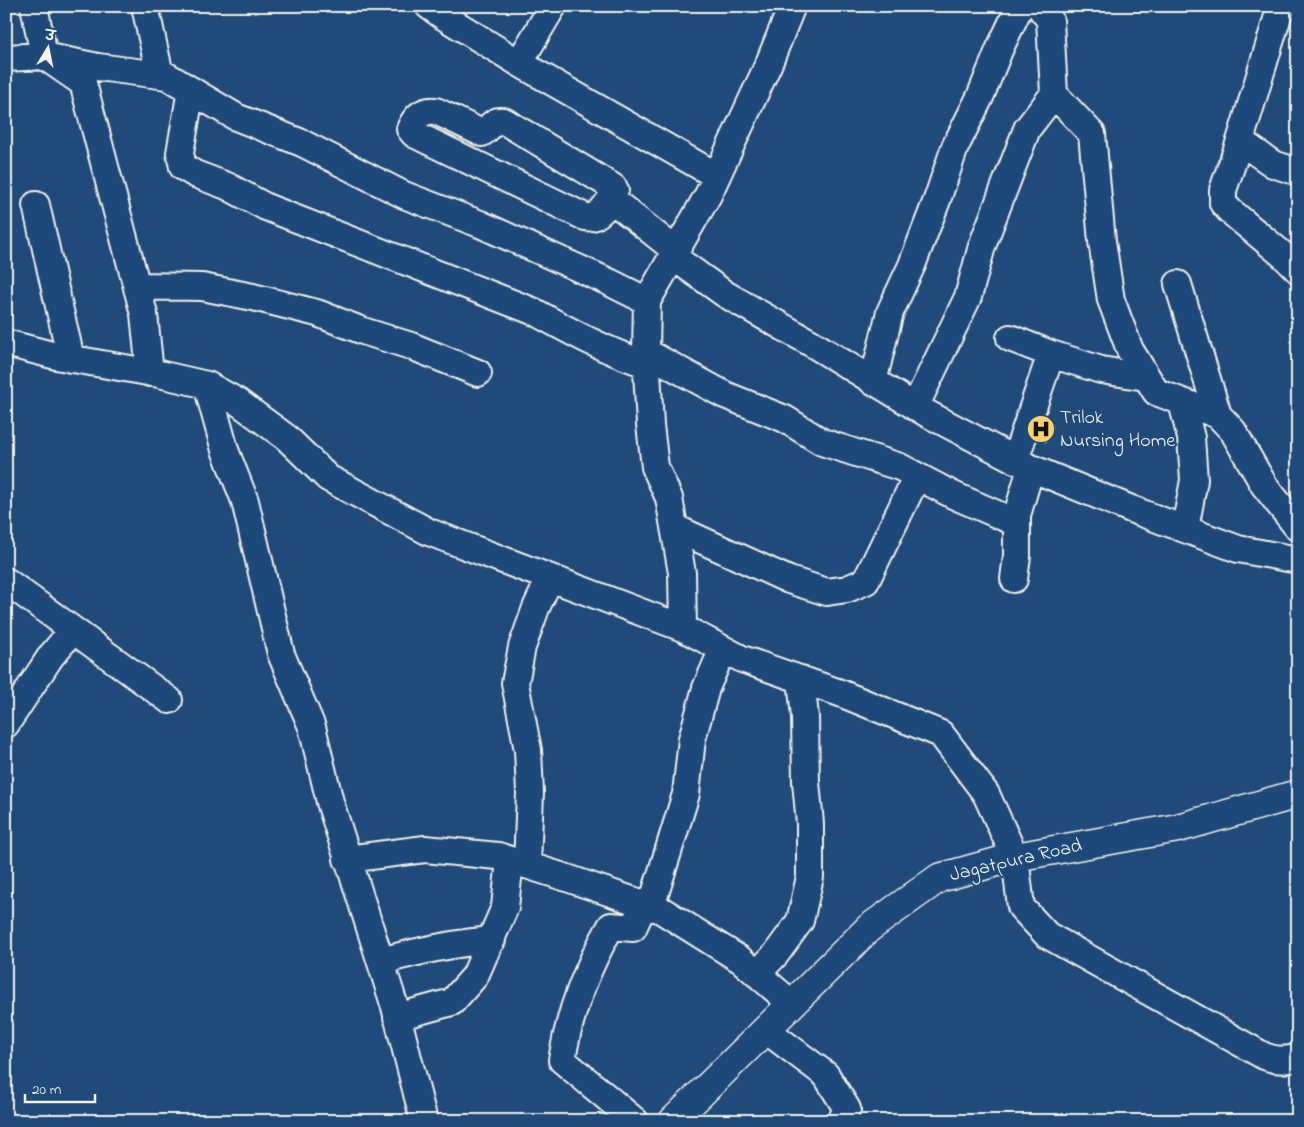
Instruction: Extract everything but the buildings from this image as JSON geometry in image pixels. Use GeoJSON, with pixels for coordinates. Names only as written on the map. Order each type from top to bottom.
{"type":"FeatureCollection","features":[{"type":"Feature","properties":{"kind":"street"},"geometry":{"type":"LineString","coordinates":[[34,6],[44,56],[83,83],[144,314],[150,373]]}},
{"type":"Feature","properties":{"kind":"street"},"geometry":{"type":"LineString","coordinates":[[145,6],[160,75]]}},
{"type":"Feature","properties":{"kind":"street"},"geometry":{"type":"LineString","coordinates":[[429,6],[520,63],[717,176]]}},
{"type":"Feature","properties":{"kind":"street"},"geometry":{"type":"LineString","coordinates":[[520,63],[553,6]]}},
{"type":"Feature","properties":{"kind":"street"},"geometry":{"type":"LineString","coordinates":[[683,628],[682,573],[675,528],[668,498],[655,467],[650,425],[646,358],[647,301],[708,195],[769,63],[792,6]]}},
{"type":"Feature","properties":{"kind":"street"},"geometry":{"type":"LineString","coordinates":[[873,382],[890,312],[926,228],[955,147],[980,97],[1020,6]]}},
{"type":"Feature","properties":{"kind":"street"},"geometry":{"type":"LineString","coordinates":[[1039,6],[1050,20],[1054,94],[1092,134],[1102,242],[1112,300],[1130,350],[1156,392],[1218,416],[1232,431],[1264,485],[1298,528]]}},
{"type":"Feature","properties":{"kind":"street"},"geometry":{"type":"LineString","coordinates":[[1281,6],[1223,190],[1223,203],[1298,270]]}},
{"type":"Feature","properties":{"kind":"street"},"geometry":{"type":"LineString","coordinates":[[6,58],[44,56],[98,67],[167,76],[236,117],[302,143],[404,195],[480,224],[647,301]]}},
{"type":"Feature","properties":{"kind":"street"},"geometry":{"type":"LineString","coordinates":[[191,90],[180,154],[182,167],[195,174],[227,186],[266,207],[535,312],[600,347],[646,358],[726,395],[785,419],[822,442],[900,468],[1017,523]]}},
{"type":"Feature","properties":{"kind":"street"},"geometry":{"type":"LineString","coordinates":[[915,407],[968,297],[982,246],[1027,129],[1054,94]]}},
{"type":"Feature","properties":{"kind":"street"},"geometry":{"type":"LineString","coordinates":[[429,110],[436,111],[482,134],[495,121],[504,121],[613,187],[615,190],[611,199],[596,217],[591,219],[585,218],[414,134],[410,130],[413,122],[423,112],[429,110]]}},
{"type":"Feature","properties":{"kind":"street"},"geometry":{"type":"LineString","coordinates":[[1240,141],[1273,164],[1298,172]]}},
{"type":"Feature","properties":{"kind":"street"},"geometry":{"type":"LineString","coordinates":[[611,199],[725,294],[811,342],[915,407],[1023,464],[1238,549],[1298,560]]}},
{"type":"Feature","properties":{"kind":"street"},"geometry":{"type":"LineString","coordinates":[[36,205],[71,359]]}},
{"type":"Feature","properties":{"kind":"street"},"geometry":{"type":"LineString","coordinates":[[1178,284],[1218,416]]}},
{"type":"Feature","properties":{"kind":"street"},"geometry":{"type":"LineString","coordinates":[[137,286],[202,287],[253,297],[316,313],[363,331],[411,346],[478,373]]}},
{"type":"Feature","properties":{"kind":"street"},"geometry":{"type":"LineString","coordinates":[[1010,338],[1101,370],[1146,377]]}},
{"type":"Feature","properties":{"kind":"street"},"geometry":{"type":"LineString","coordinates":[[6,343],[71,359],[207,385],[238,402],[287,438],[328,478],[429,532],[683,628],[742,659],[840,693],[941,734],[986,794],[1015,857],[1022,907],[1047,935],[1264,1056],[1273,1060],[1289,1060],[1298,1057]]}},
{"type":"Feature","properties":{"kind":"street"},"geometry":{"type":"LineString","coordinates":[[1014,579],[1017,556],[1016,515],[1023,464],[1051,354]]}},
{"type":"Feature","properties":{"kind":"street"},"geometry":{"type":"LineString","coordinates":[[207,385],[225,450],[245,501],[281,654],[312,727],[330,802],[381,961],[424,1121]]}},
{"type":"Feature","properties":{"kind":"street"},"geometry":{"type":"LineString","coordinates":[[1182,402],[1191,438],[1194,480],[1185,529]]}},
{"type":"Feature","properties":{"kind":"street"},"geometry":{"type":"LineString","coordinates":[[675,528],[789,580],[827,592],[847,589],[866,581],[917,476]]}},
{"type":"Feature","properties":{"kind":"street"},"geometry":{"type":"LineString","coordinates":[[397,1016],[452,1002],[475,976],[505,907],[518,862],[530,793],[528,750],[515,683],[522,647],[536,608],[550,578]]}},
{"type":"Feature","properties":{"kind":"street"},"geometry":{"type":"LineString","coordinates":[[6,581],[168,700]]}},
{"type":"Feature","properties":{"kind":"street"},"geometry":{"type":"LineString","coordinates":[[6,724],[51,656],[73,630]]}},
{"type":"Feature","properties":{"kind":"street"},"geometry":{"type":"LineString","coordinates":[[635,1121],[562,1060],[567,1031],[577,996],[593,958],[611,926],[633,928],[647,905],[686,794],[692,739],[706,688],[723,649]]}},
{"type":"Feature","properties":{"kind":"street"},"geometry":{"type":"LineString","coordinates":[[757,974],[776,954],[800,921],[810,878],[810,824],[806,782],[805,717],[801,679]]}},
{"type":"Feature","properties":{"kind":"street","name":"Jagatpura Road"},"geometry":{"type":"LineString","coordinates":[[673,1121],[869,928],[939,878],[1015,857],[1178,828],[1298,794]]}},
{"type":"Feature","properties":{"kind":"street"},"geometry":{"type":"LineString","coordinates":[[347,859],[425,849],[498,856],[518,862],[661,910],[741,960],[792,1004]]}},
{"type":"Feature","properties":{"kind":"street"},"geometry":{"type":"LineString","coordinates":[[381,961],[464,942],[492,940]]}},
{"type":"Feature","properties":{"kind":"street"},"geometry":{"type":"LineString","coordinates":[[766,1030],[826,1076],[847,1110],[842,1121]]}},
{"type":"Feature","properties":{"kind":"place","name":"Trilok Nursing Home"},"geometry":{"type":"Point","coordinates":[1041,429]}}]}
